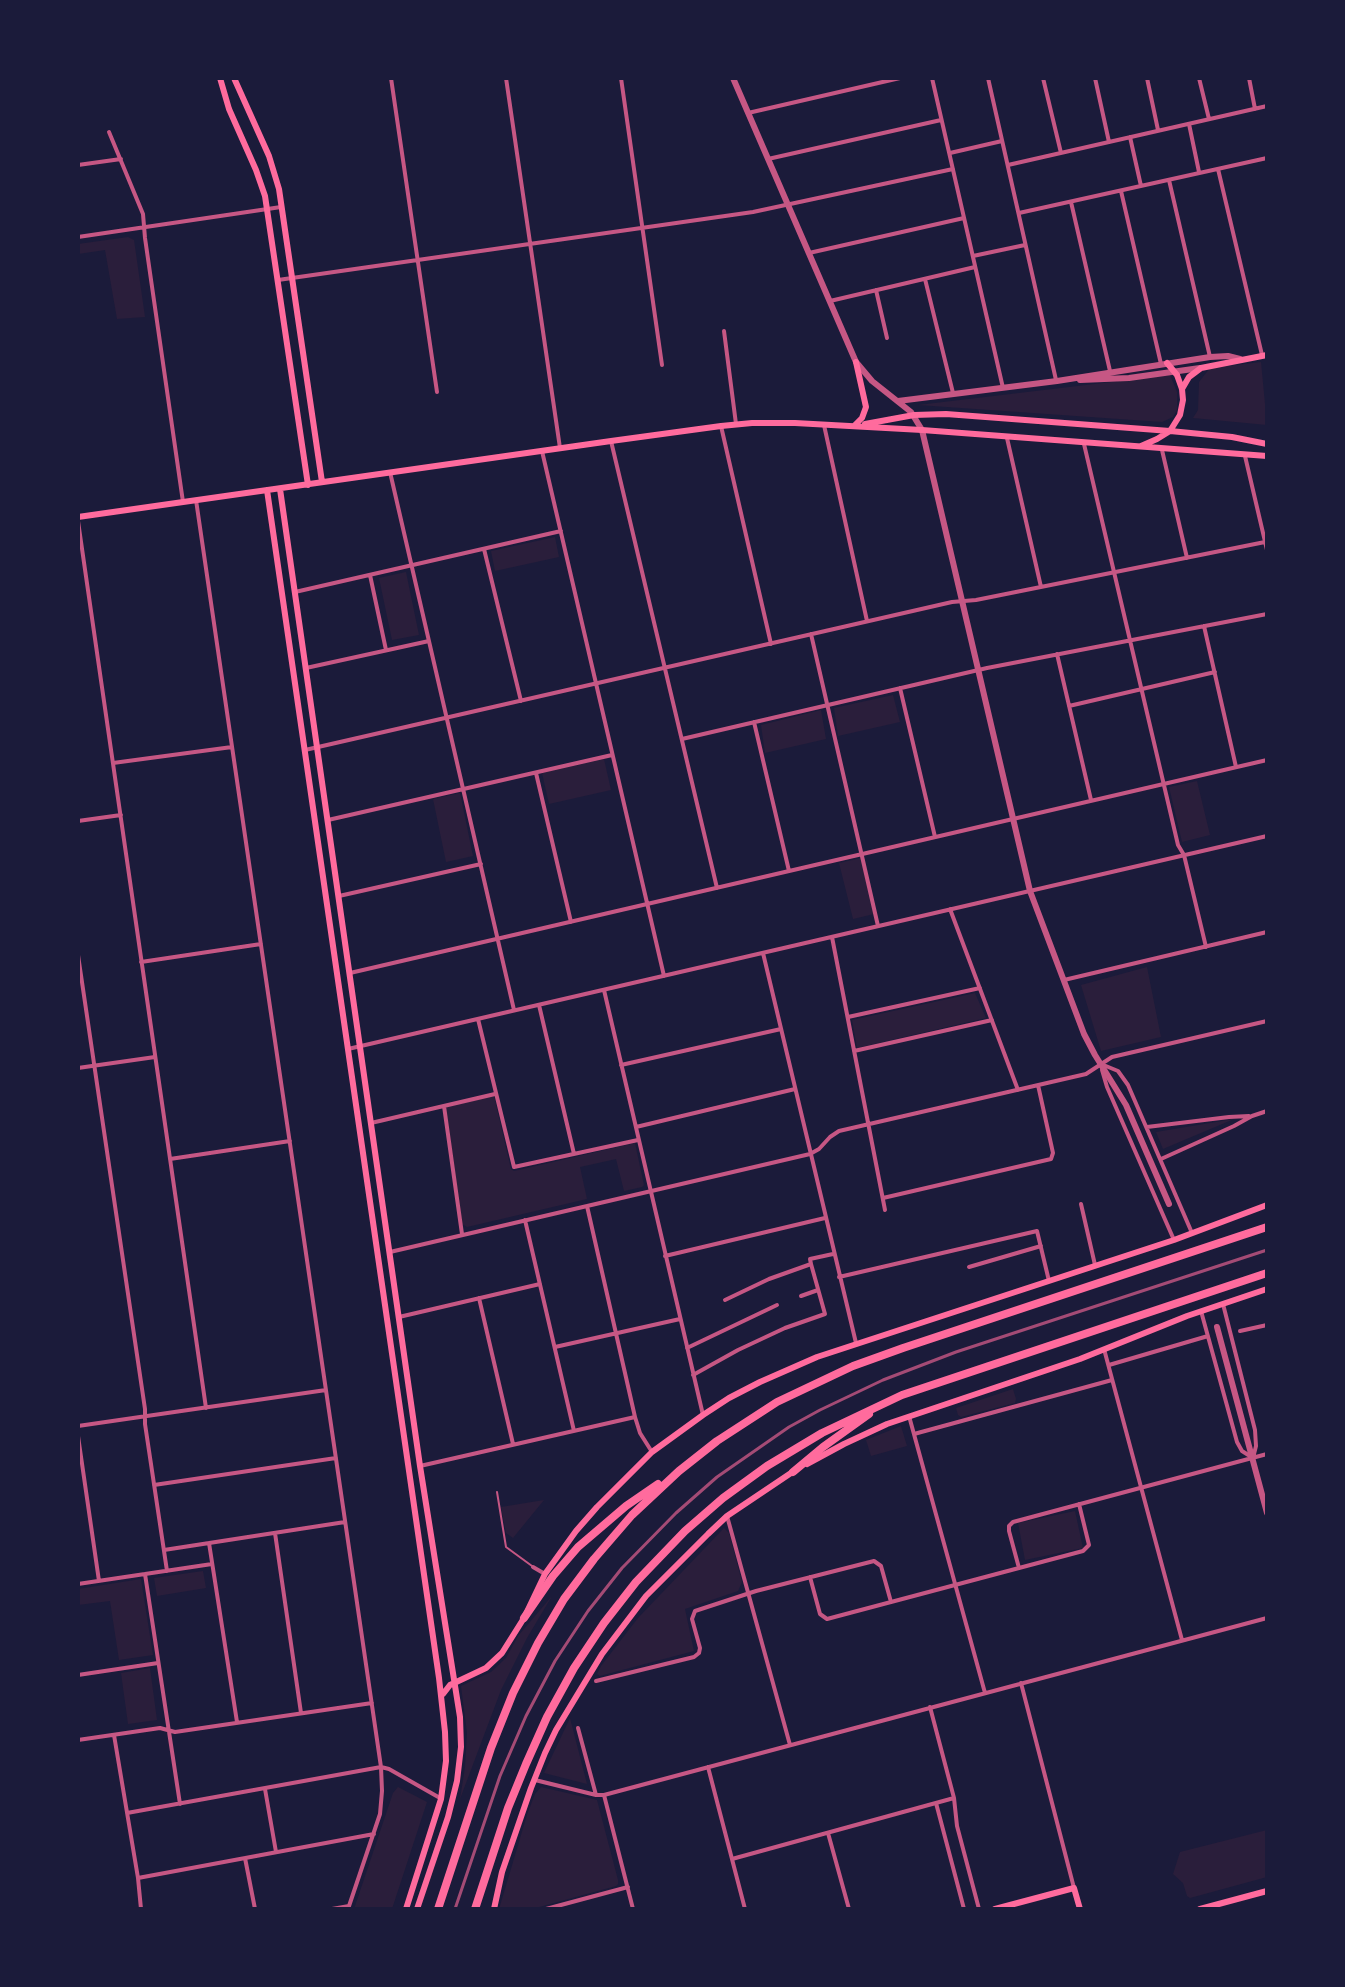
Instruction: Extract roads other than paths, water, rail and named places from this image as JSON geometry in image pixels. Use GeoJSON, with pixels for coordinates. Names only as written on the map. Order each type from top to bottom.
{"type":"FeatureCollection","features":[{"type":"Feature","properties":{"kind":"highway"},"geometry":{"type":"LineString","coordinates":[[438,1909],[491,1748],[538,1643],[564,1599],[594,1559],[632,1515],[679,1471],[717,1441],[777,1402],[853,1366],[1267,1227]]}},
{"type":"Feature","properties":{"kind":"highway"},"geometry":{"type":"LineString","coordinates":[[475,1909],[508,1808],[534,1743],[574,1668],[620,1603],[667,1549],[739,1485],[822,1433],[881,1405],[936,1383],[1267,1273]]}},
{"type":"Feature","properties":{"kind":"highway"},"geometry":{"type":"LineString","coordinates":[[793,1472],[881,1405]]}},
{"type":"Feature","properties":{"kind":"highway"},"geometry":{"type":"LineString","coordinates":[[524,1618],[578,1547],[626,1506],[679,1471]]}},
{"type":"Feature","properties":{"kind":"main road"},"geometry":{"type":"LineString","coordinates":[[220,78],[229,109],[256,170],[267,209],[308,485]]}},
{"type":"Feature","properties":{"kind":"main road"},"geometry":{"type":"LineString","coordinates":[[235,78],[269,156],[282,207],[322,482]]}},
{"type":"Feature","properties":{"kind":"main road"},"geometry":{"type":"LineString","coordinates":[[1182,389],[1189,377],[1201,368],[1264,355]]}},
{"type":"Feature","properties":{"kind":"main road"},"geometry":{"type":"LineString","coordinates":[[854,426],[864,415],[866,407],[856,362]]}},
{"type":"Feature","properties":{"kind":"main road"},"geometry":{"type":"LineString","coordinates":[[1134,447],[1149,443],[1170,431],[1182,408],[1182,389],[1175,372],[1164,364]]}},
{"type":"Feature","properties":{"kind":"main road"},"geometry":{"type":"LineString","coordinates":[[854,426],[914,415],[946,414],[1170,431],[1267,444]]}},
{"type":"Feature","properties":{"kind":"main road"},"geometry":{"type":"LineString","coordinates":[[78,519],[736,424],[922,430],[1267,456]]}},
{"type":"Feature","properties":{"kind":"main road"},"geometry":{"type":"LineString","coordinates":[[280,489],[461,1732],[458,1772],[448,1817],[417,1909]]}},
{"type":"Feature","properties":{"kind":"main road"},"geometry":{"type":"LineString","coordinates":[[267,490],[442,1697],[446,1761],[441,1799],[406,1909]]}},
{"type":"Feature","properties":{"kind":"main road"},"geometry":{"type":"LineString","coordinates":[[442,1697],[447,1688],[479,1672],[509,1645],[545,1574],[597,1507],[652,1452],[703,1415],[760,1382],[817,1357],[1174,1240],[1267,1205]]}},
{"type":"Feature","properties":{"kind":"main road"},"geometry":{"type":"LineString","coordinates":[[494,1909],[502,1872],[534,1780],[556,1730],[616,1634],[663,1578],[727,1516],[793,1472],[844,1444],[909,1416],[1267,1289]]}},
{"type":"Feature","properties":{"kind":"main road"},"geometry":{"type":"LineString","coordinates":[[995,1909],[1074,1888],[1080,1909]]}},
{"type":"Feature","properties":{"kind":"main road"},"geometry":{"type":"LineString","coordinates":[[1200,1909],[1267,1891]]}},
{"type":"Feature","properties":{"kind":"street"},"geometry":{"type":"LineString","coordinates":[[391,78],[437,392]]}},
{"type":"Feature","properties":{"kind":"street"},"geometry":{"type":"LineString","coordinates":[[506,78],[560,448]]}},
{"type":"Feature","properties":{"kind":"street"},"geometry":{"type":"LineString","coordinates":[[621,78],[662,365]]}},
{"type":"Feature","properties":{"kind":"street"},"geometry":{"type":"LineString","coordinates":[[733,78],[856,362],[872,381],[914,415],[922,430],[1030,891],[1087,1041],[1126,1105],[1169,1204]]}},
{"type":"Feature","properties":{"kind":"street"},"geometry":{"type":"LineString","coordinates":[[748,113],[878,80],[900,78]]}},
{"type":"Feature","properties":{"kind":"street"},"geometry":{"type":"LineString","coordinates":[[932,78],[1003,388]]}},
{"type":"Feature","properties":{"kind":"street"},"geometry":{"type":"LineString","coordinates":[[988,78],[1057,381]]}},
{"type":"Feature","properties":{"kind":"street"},"geometry":{"type":"LineString","coordinates":[[1043,78],[1061,153]]}},
{"type":"Feature","properties":{"kind":"street"},"geometry":{"type":"LineString","coordinates":[[1095,78],[1109,142]]}},
{"type":"Feature","properties":{"kind":"street"},"geometry":{"type":"LineString","coordinates":[[1147,78],[1159,131]]}},
{"type":"Feature","properties":{"kind":"street"},"geometry":{"type":"LineString","coordinates":[[1199,78],[1209,119]]}},
{"type":"Feature","properties":{"kind":"street"},"geometry":{"type":"LineString","coordinates":[[1249,78],[1255,109]]}},
{"type":"Feature","properties":{"kind":"street"},"geometry":{"type":"LineString","coordinates":[[1008,165],[1267,106]]}},
{"type":"Feature","properties":{"kind":"street"},"geometry":{"type":"LineString","coordinates":[[768,159],[942,120]]}},
{"type":"Feature","properties":{"kind":"street"},"geometry":{"type":"LineString","coordinates":[[1189,124],[1200,173]]}},
{"type":"Feature","properties":{"kind":"street"},"geometry":{"type":"LineString","coordinates":[[109,132],[144,218],[183,502]]}},
{"type":"Feature","properties":{"kind":"street"},"geometry":{"type":"LineString","coordinates":[[1130,137],[1141,186]]}},
{"type":"Feature","properties":{"kind":"street"},"geometry":{"type":"LineString","coordinates":[[950,153],[1002,141]]}},
{"type":"Feature","properties":{"kind":"street"},"geometry":{"type":"LineString","coordinates":[[1019,213],[1267,158]]}},
{"type":"Feature","properties":{"kind":"street"},"geometry":{"type":"LineString","coordinates":[[78,165],[121,159]]}},
{"type":"Feature","properties":{"kind":"street"},"geometry":{"type":"LineString","coordinates":[[278,280],[788,206],[953,169]]}},
{"type":"Feature","properties":{"kind":"street"},"geometry":{"type":"LineString","coordinates":[[1218,169],[1264,355]]}},
{"type":"Feature","properties":{"kind":"street"},"geometry":{"type":"LineString","coordinates":[[1169,180],[1210,357]]}},
{"type":"Feature","properties":{"kind":"street"},"geometry":{"type":"LineString","coordinates":[[1121,191],[1164,364]]}},
{"type":"Feature","properties":{"kind":"street"},"geometry":{"type":"LineString","coordinates":[[1071,202],[1110,371]]}},
{"type":"Feature","properties":{"kind":"street"},"geometry":{"type":"LineString","coordinates":[[78,237],[282,207]]}},
{"type":"Feature","properties":{"kind":"street"},"geometry":{"type":"LineString","coordinates":[[809,253],[964,218]]}},
{"type":"Feature","properties":{"kind":"street"},"geometry":{"type":"LineString","coordinates":[[973,256],[1026,245]]}},
{"type":"Feature","properties":{"kind":"street"},"geometry":{"type":"LineString","coordinates":[[830,301],[976,267]]}},
{"type":"Feature","properties":{"kind":"street"},"geometry":{"type":"LineString","coordinates":[[925,279],[953,394]]}},
{"type":"Feature","properties":{"kind":"street"},"geometry":{"type":"LineString","coordinates":[[876,290],[887,338]]}},
{"type":"Feature","properties":{"kind":"street"},"geometry":{"type":"LineString","coordinates":[[724,331],[736,424]]}},
{"type":"Feature","properties":{"kind":"street"},"geometry":{"type":"LineString","coordinates":[[898,401],[1210,357],[1240,359]]}},
{"type":"Feature","properties":{"kind":"street"},"geometry":{"type":"LineString","coordinates":[[1057,381],[1129,378],[1201,368]]}},
{"type":"Feature","properties":{"kind":"street"},"geometry":{"type":"LineString","coordinates":[[824,425],[867,621]]}},
{"type":"Feature","properties":{"kind":"street"},"geometry":{"type":"LineString","coordinates":[[721,426],[771,644]]}},
{"type":"Feature","properties":{"kind":"street"},"geometry":{"type":"LineString","coordinates":[[1007,438],[1041,587]]}},
{"type":"Feature","properties":{"kind":"street"},"geometry":{"type":"LineString","coordinates":[[611,441],[717,888]]}},
{"type":"Feature","properties":{"kind":"street"},"geometry":{"type":"LineString","coordinates":[[1084,444],[1178,845],[1184,855],[1206,947]]}},
{"type":"Feature","properties":{"kind":"street"},"geometry":{"type":"LineString","coordinates":[[1162,450],[1187,558]]}},
{"type":"Feature","properties":{"kind":"street"},"geometry":{"type":"LineString","coordinates":[[542,451],[664,976]]}},
{"type":"Feature","properties":{"kind":"street"},"geometry":{"type":"LineString","coordinates":[[1245,456],[1267,550]]}},
{"type":"Feature","properties":{"kind":"street"},"geometry":{"type":"LineString","coordinates":[[390,472],[514,1010]]}},
{"type":"Feature","properties":{"kind":"street"},"geometry":{"type":"LineString","coordinates":[[196,500],[381,1767],[382,1803],[374,1834],[348,1907],[332,1909]]}},
{"type":"Feature","properties":{"kind":"street"},"geometry":{"type":"LineString","coordinates":[[78,519],[206,1408]]}},
{"type":"Feature","properties":{"kind":"street"},"geometry":{"type":"LineString","coordinates":[[295,592],[561,531]]}},
{"type":"Feature","properties":{"kind":"street"},"geometry":{"type":"LineString","coordinates":[[305,750],[867,621],[1265,542]]}},
{"type":"Feature","properties":{"kind":"street"},"geometry":{"type":"LineString","coordinates":[[484,549],[521,701]]}},
{"type":"Feature","properties":{"kind":"street"},"geometry":{"type":"LineString","coordinates":[[370,575],[386,650]]}},
{"type":"Feature","properties":{"kind":"street"},"geometry":{"type":"LineString","coordinates":[[682,739],[979,670],[1267,614]]}},
{"type":"Feature","properties":{"kind":"street"},"geometry":{"type":"LineString","coordinates":[[1204,626],[1236,767]]}},
{"type":"Feature","properties":{"kind":"street"},"geometry":{"type":"LineString","coordinates":[[811,634],[878,926]]}},
{"type":"Feature","properties":{"kind":"street"},"geometry":{"type":"LineString","coordinates":[[306,668],[429,641]]}},
{"type":"Feature","properties":{"kind":"street"},"geometry":{"type":"LineString","coordinates":[[1057,654],[1091,801]]}},
{"type":"Feature","properties":{"kind":"street"},"geometry":{"type":"LineString","coordinates":[[1069,706],[1215,672]]}},
{"type":"Feature","properties":{"kind":"street"},"geometry":{"type":"LineString","coordinates":[[900,688],[935,837]]}},
{"type":"Feature","properties":{"kind":"street"},"geometry":{"type":"LineString","coordinates":[[754,722],[789,871]]}},
{"type":"Feature","properties":{"kind":"street"},"geometry":{"type":"LineString","coordinates":[[113,763],[232,747]]}},
{"type":"Feature","properties":{"kind":"street"},"geometry":{"type":"LineString","coordinates":[[328,820],[612,755]]}},
{"type":"Feature","properties":{"kind":"street"},"geometry":{"type":"LineString","coordinates":[[350,973],[1267,760]]}},
{"type":"Feature","properties":{"kind":"street"},"geometry":{"type":"LineString","coordinates":[[536,773],[571,922]]}},
{"type":"Feature","properties":{"kind":"street"},"geometry":{"type":"LineString","coordinates":[[78,821],[121,815]]}},
{"type":"Feature","properties":{"kind":"street"},"geometry":{"type":"LineString","coordinates":[[348,1049],[1267,836]]}},
{"type":"Feature","properties":{"kind":"street"},"geometry":{"type":"LineString","coordinates":[[339,896],[481,864]]}},
{"type":"Feature","properties":{"kind":"street"},"geometry":{"type":"LineString","coordinates":[[950,909],[1018,1090]]}},
{"type":"Feature","properties":{"kind":"street"},"geometry":{"type":"LineString","coordinates":[[1064,980],[1267,932]]}},
{"type":"Feature","properties":{"kind":"street"},"geometry":{"type":"LineString","coordinates":[[832,937],[885,1210]]}},
{"type":"Feature","properties":{"kind":"street"},"geometry":{"type":"LineString","coordinates":[[141,962],[261,944]]}},
{"type":"Feature","properties":{"kind":"street"},"geometry":{"type":"LineString","coordinates":[[763,953],[856,1344]]}},
{"type":"Feature","properties":{"kind":"street"},"geometry":{"type":"LineString","coordinates":[[78,955],[167,1571]]}},
{"type":"Feature","properties":{"kind":"street"},"geometry":{"type":"LineString","coordinates":[[848,1017],[980,988]]}},
{"type":"Feature","properties":{"kind":"street"},"geometry":{"type":"LineString","coordinates":[[604,990],[703,1415]]}},
{"type":"Feature","properties":{"kind":"street"},"geometry":{"type":"LineString","coordinates":[[539,1005],[574,1154]]}},
{"type":"Feature","properties":{"kind":"street"},"geometry":{"type":"LineString","coordinates":[[478,1019],[514,1167],[638,1140]]}},
{"type":"Feature","properties":{"kind":"street"},"geometry":{"type":"LineString","coordinates":[[854,1051],[992,1020]]}},
{"type":"Feature","properties":{"kind":"street"},"geometry":{"type":"LineString","coordinates":[[390,1252],[810,1154],[839,1131],[1088,1074],[1112,1057],[1267,1021]]}},
{"type":"Feature","properties":{"kind":"street"},"geometry":{"type":"LineString","coordinates":[[621,1065],[781,1029]]}},
{"type":"Feature","properties":{"kind":"street"},"geometry":{"type":"LineString","coordinates":[[78,1068],[155,1057]]}},
{"type":"Feature","properties":{"kind":"street"},"geometry":{"type":"LineString","coordinates":[[1101,1064],[1112,1067],[1121,1075],[1147,1127],[1192,1233]]}},
{"type":"Feature","properties":{"kind":"street"},"geometry":{"type":"LineString","coordinates":[[1101,1064],[1107,1087],[1174,1240]]}},
{"type":"Feature","properties":{"kind":"street"},"geometry":{"type":"LineString","coordinates":[[883,1198],[1052,1158],[1038,1085]]}},
{"type":"Feature","properties":{"kind":"street"},"geometry":{"type":"LineString","coordinates":[[636,1127],[795,1089]]}},
{"type":"Feature","properties":{"kind":"street"},"geometry":{"type":"LineString","coordinates":[[371,1123],[495,1094]]}},
{"type":"Feature","properties":{"kind":"street"},"geometry":{"type":"LineString","coordinates":[[444,1106],[462,1235]]}},
{"type":"Feature","properties":{"kind":"street"},"geometry":{"type":"LineString","coordinates":[[1161,1159],[1267,1111]]}},
{"type":"Feature","properties":{"kind":"street"},"geometry":{"type":"LineString","coordinates":[[1147,1127],[1252,1116]]}},
{"type":"Feature","properties":{"kind":"street"},"geometry":{"type":"LineString","coordinates":[[170,1159],[290,1141]]}},
{"type":"Feature","properties":{"kind":"street"},"geometry":{"type":"LineString","coordinates":[[1081,1204],[1095,1265]]}},
{"type":"Feature","properties":{"kind":"street"},"geometry":{"type":"LineString","coordinates":[[587,1206],[635,1417],[640,1433],[652,1452]]}},
{"type":"Feature","properties":{"kind":"street"},"geometry":{"type":"LineString","coordinates":[[665,1256],[825,1218]]}},
{"type":"Feature","properties":{"kind":"street"},"geometry":{"type":"LineString","coordinates":[[525,1220],[574,1431]]}},
{"type":"Feature","properties":{"kind":"street"},"geometry":{"type":"LineString","coordinates":[[839,1277],[1037,1231],[1049,1281]]}},
{"type":"Feature","properties":{"kind":"street"},"geometry":{"type":"LineString","coordinates":[[969,1267],[1041,1246]]}},
{"type":"Feature","properties":{"kind":"street"},"geometry":{"type":"LineString","coordinates":[[693,1375],[750,1344],[825,1314],[810,1259],[833,1254]]}},
{"type":"Feature","properties":{"kind":"street"},"geometry":{"type":"LineString","coordinates":[[725,1300],[811,1264]]}},
{"type":"Feature","properties":{"kind":"street"},"geometry":{"type":"LineString","coordinates":[[399,1317],[540,1284]]}},
{"type":"Feature","properties":{"kind":"street"},"geometry":{"type":"LineString","coordinates":[[801,1296],[818,1290]]}},
{"type":"Feature","properties":{"kind":"street"},"geometry":{"type":"LineString","coordinates":[[479,1298],[513,1445]]}},
{"type":"Feature","properties":{"kind":"street"},"geometry":{"type":"LineString","coordinates":[[1222,1304],[1255,1430],[1253,1458]]}},
{"type":"Feature","properties":{"kind":"street"},"geometry":{"type":"LineString","coordinates":[[687,1348],[777,1305]]}},
{"type":"Feature","properties":{"kind":"street"},"geometry":{"type":"LineString","coordinates":[[1201,1311],[1237,1442],[1242,1451],[1253,1458]]}},
{"type":"Feature","properties":{"kind":"street"},"geometry":{"type":"LineString","coordinates":[[555,1347],[680,1319]]}},
{"type":"Feature","properties":{"kind":"street"},"geometry":{"type":"LineString","coordinates":[[1240,1331],[1267,1325]]}},
{"type":"Feature","properties":{"kind":"street"},"geometry":{"type":"LineString","coordinates":[[1217,1327],[1267,1513]]}},
{"type":"Feature","properties":{"kind":"street"},"geometry":{"type":"LineString","coordinates":[[1109,1365],[1208,1336]]}},
{"type":"Feature","properties":{"kind":"street"},"geometry":{"type":"LineString","coordinates":[[1104,1349],[1182,1640]]}},
{"type":"Feature","properties":{"kind":"street"},"geometry":{"type":"LineString","coordinates":[[914,1434],[1112,1380]]}},
{"type":"Feature","properties":{"kind":"street"},"geometry":{"type":"LineString","coordinates":[[78,1426],[326,1390]]}},
{"type":"Feature","properties":{"kind":"street"},"geometry":{"type":"LineString","coordinates":[[909,1416],[985,1693]]}},
{"type":"Feature","properties":{"kind":"street"},"geometry":{"type":"LineString","coordinates":[[420,1466],[635,1417]]}},
{"type":"Feature","properties":{"kind":"street"},"geometry":{"type":"LineString","coordinates":[[78,1436],[99,1581]]}},
{"type":"Feature","properties":{"kind":"street"},"geometry":{"type":"LineString","coordinates":[[1019,1568],[1009,1531],[1010,1524],[1016,1521],[1267,1454]]}},
{"type":"Feature","properties":{"kind":"street"},"geometry":{"type":"LineString","coordinates":[[154,1485],[336,1458]]}},
{"type":"Feature","properties":{"kind":"street"},"geometry":{"type":"LineString","coordinates":[[810,1577],[820,1614],[824,1618],[1083,1551],[1088,1548],[1088,1542],[1079,1504]]}},
{"type":"Feature","properties":{"kind":"street"},"geometry":{"type":"LineString","coordinates":[[727,1516],[790,1745]]}},
{"type":"Feature","properties":{"kind":"street"},"geometry":{"type":"LineString","coordinates":[[164,1550],[345,1522]]}},
{"type":"Feature","properties":{"kind":"street"},"geometry":{"type":"LineString","coordinates":[[275,1533],[301,1713]]}},
{"type":"Feature","properties":{"kind":"street"},"geometry":{"type":"LineString","coordinates":[[209,1543],[237,1723]]}},
{"type":"Feature","properties":{"kind":"street"},"geometry":{"type":"LineString","coordinates":[[596,1681],[697,1655],[700,1648],[692,1619],[697,1610],[810,1577],[874,1561],[881,1566],[891,1602]]}},
{"type":"Feature","properties":{"kind":"street"},"geometry":{"type":"LineString","coordinates":[[78,1584],[212,1564]]}},
{"type":"Feature","properties":{"kind":"street"},"geometry":{"type":"LineString","coordinates":[[533,1567],[545,1574]]}},
{"type":"Feature","properties":{"kind":"street"},"geometry":{"type":"LineString","coordinates":[[145,1574],[180,1804]]}},
{"type":"Feature","properties":{"kind":"street"},"geometry":{"type":"LineString","coordinates":[[534,1780],[604,1795],[1267,1618]]}},
{"type":"Feature","properties":{"kind":"street"},"geometry":{"type":"LineString","coordinates":[[78,1675],[158,1663]]}},
{"type":"Feature","properties":{"kind":"street"},"geometry":{"type":"LineString","coordinates":[[1021,1683],[1074,1888]]}},
{"type":"Feature","properties":{"kind":"street"},"geometry":{"type":"LineString","coordinates":[[78,1740],[160,1728],[175,1732],[372,1703]]}},
{"type":"Feature","properties":{"kind":"street"},"geometry":{"type":"LineString","coordinates":[[930,1707],[979,1909]]}},
{"type":"Feature","properties":{"kind":"street"},"geometry":{"type":"LineString","coordinates":[[578,1728],[596,1795]]}},
{"type":"Feature","properties":{"kind":"street"},"geometry":{"type":"LineString","coordinates":[[114,1735],[141,1909]]}},
{"type":"Feature","properties":{"kind":"street"},"geometry":{"type":"LineString","coordinates":[[127,1813],[381,1767],[441,1799]]}},
{"type":"Feature","properties":{"kind":"street"},"geometry":{"type":"LineString","coordinates":[[708,1767],[745,1909]]}},
{"type":"Feature","properties":{"kind":"street"},"geometry":{"type":"LineString","coordinates":[[265,1789],[276,1852]]}},
{"type":"Feature","properties":{"kind":"street"},"geometry":{"type":"LineString","coordinates":[[604,1795],[633,1909]]}},
{"type":"Feature","properties":{"kind":"street"},"geometry":{"type":"LineString","coordinates":[[732,1859],[954,1798]]}},
{"type":"Feature","properties":{"kind":"street"},"geometry":{"type":"LineString","coordinates":[[936,1803],[964,1909]]}},
{"type":"Feature","properties":{"kind":"street"},"geometry":{"type":"LineString","coordinates":[[828,1833],[849,1909]]}},
{"type":"Feature","properties":{"kind":"street"},"geometry":{"type":"LineString","coordinates":[[138,1878],[374,1834]]}},
{"type":"Feature","properties":{"kind":"street"},"geometry":{"type":"LineString","coordinates":[[245,1858],[255,1909]]}},
{"type":"Feature","properties":{"kind":"street"},"geometry":{"type":"LineString","coordinates":[[546,1909],[628,1887]]}},
{"type":"Feature","properties":{"kind":"lane"},"geometry":{"type":"LineString","coordinates":[[497,1492],[506,1547],[533,1567]]}},
{"type":"Feature","properties":{"kind":"railway"},"geometry":{"type":"LineString","coordinates":[[455,1909],[500,1776],[526,1716],[555,1661],[588,1611],[622,1568],[717,1477],[789,1427],[883,1380],[956,1352],[1267,1250]]}}]}
